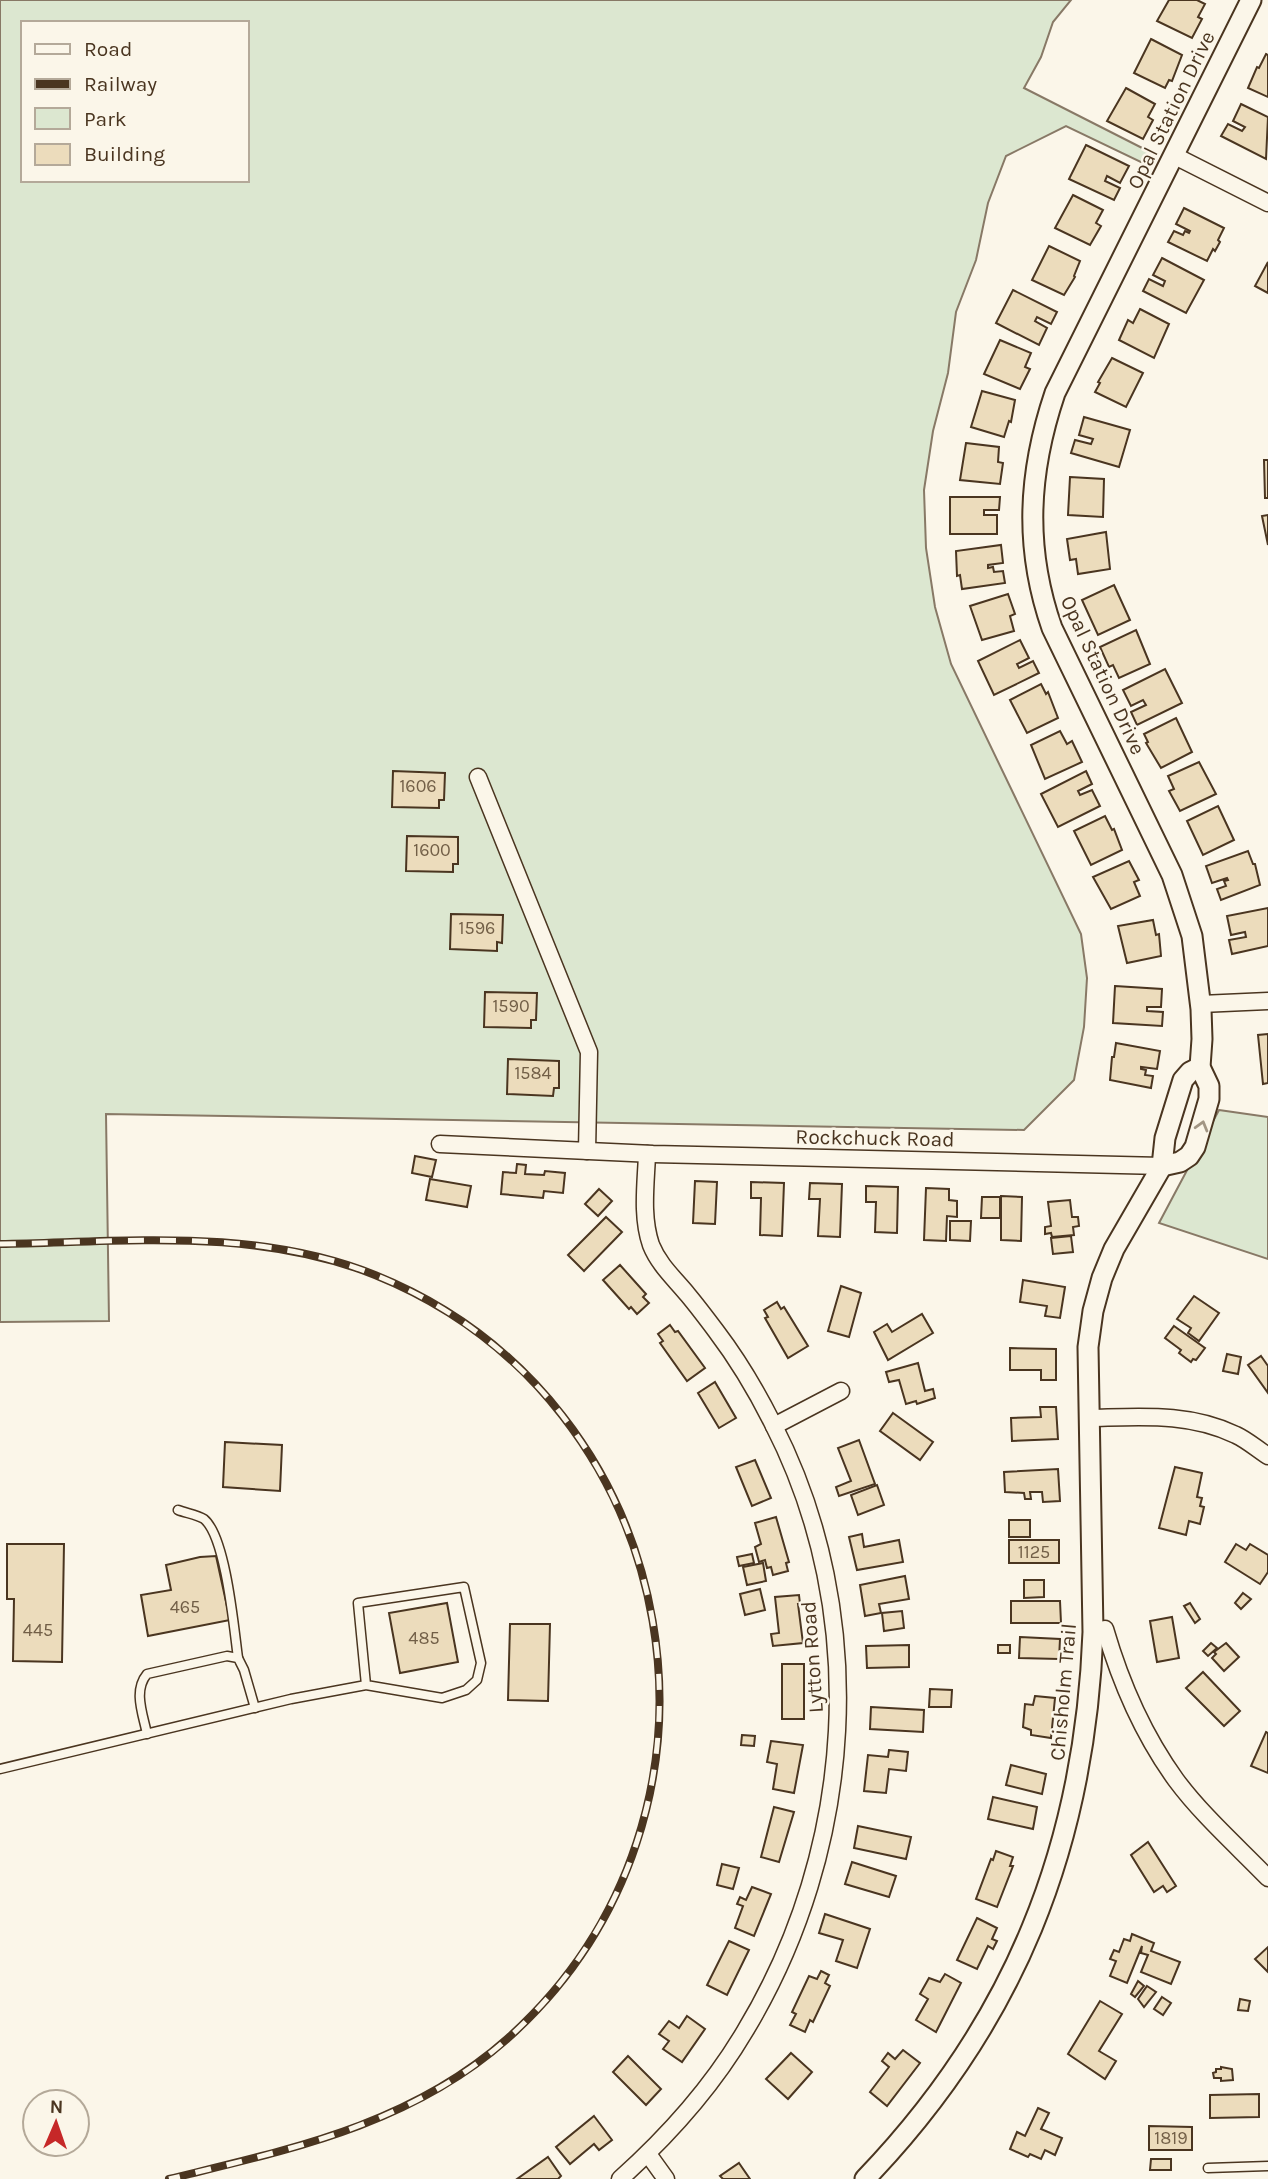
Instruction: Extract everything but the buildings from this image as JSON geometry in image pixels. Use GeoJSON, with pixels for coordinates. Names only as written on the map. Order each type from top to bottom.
{"type":"FeatureCollection","features":[{"type":"Feature","properties":{"kind":"street","name":"Opal Station Drive"},"geometry":{"type":"LineString","coordinates":[[1162,1166],[1180,1162],[1189,1156],[1195,1147],[1209,1099],[1209,1086],[1200,1067],[1201,1004],[1192,936],[1172,875],[1052,628],[1036,568],[1032,500],[1036,461],[1055,393],[1251,0]]}},
{"type":"Feature","properties":{"kind":"street"},"geometry":{"type":"LineString","coordinates":[[1173,155],[1268,203]]}},
{"type":"Feature","properties":{"kind":"street"},"geometry":{"type":"LineString","coordinates":[[478,777],[589,1052],[587,1151]]}},
{"type":"Feature","properties":{"kind":"street"},"geometry":{"type":"LineString","coordinates":[[1201,1004],[1268,1001]]}},
{"type":"Feature","properties":{"kind":"street"},"geometry":{"type":"LineString","coordinates":[[1162,1166],[1165,1138],[1183,1080],[1190,1072],[1200,1067]]}},
{"type":"Feature","properties":{"kind":"street","name":"Rockchuck Road"},"geometry":{"type":"LineString","coordinates":[[440,1144],[647,1154],[1162,1166]]}},
{"type":"Feature","properties":{"kind":"street","name":"Lytton Road"},"geometry":{"type":"LineString","coordinates":[[620,2179],[648,2154],[715,2077],[771,1986],[809,1894],[832,1790],[838,1736],[834,1627],[813,1523],[794,1471],[750,1381],[719,1334],[662,1265],[652,1246],[645,1209],[647,1154]]}},
{"type":"Feature","properties":{"kind":"street","name":"Chisholm Trail"},"geometry":{"type":"LineString","coordinates":[[865,2179],[931,2104],[966,2053],[1008,1979],[1041,1906],[1061,1846],[1076,1789],[1088,1705],[1093,1632],[1088,1347],[1093,1311],[1114,1249],[1162,1166]]}},
{"type":"Feature","properties":{"kind":"street"},"geometry":{"type":"LineString","coordinates":[[774,1426],[841,1391]]}},
{"type":"Feature","properties":{"kind":"street"},"geometry":{"type":"LineString","coordinates":[[1089,1418],[1167,1416],[1192,1419],[1238,1436],[1268,1456]]}},
{"type":"Feature","properties":{"kind":"street"},"geometry":{"type":"LineString","coordinates":[[1093,1632],[1105,1629],[1134,1712],[1177,1781],[1268,1878]]}},
{"type":"Feature","properties":{"kind":"street"},"geometry":{"type":"LineString","coordinates":[[648,2154],[666,2179]]}},
{"type":"Feature","properties":{"kind":"lane"},"geometry":{"type":"LineString","coordinates":[[178,1510],[204,1520],[218,1541],[229,1591],[238,1658],[255,1708]]}},
{"type":"Feature","properties":{"kind":"lane"},"geometry":{"type":"LineString","coordinates":[[0,1769],[255,1708],[366,1685],[442,1698],[466,1690],[477,1680],[481,1663],[464,1587],[358,1603],[366,1685]]}},
{"type":"Feature","properties":{"kind":"lane"},"geometry":{"type":"LineString","coordinates":[[147,1734],[139,1693],[141,1681],[147,1674],[227,1656],[238,1658]]}},
{"type":"Feature","properties":{"kind":"lane"},"geometry":{"type":"LineString","coordinates":[[1208,2168],[1268,2166]]}},
{"type":"Feature","properties":{"kind":"green space"},"geometry":{"type":"Polygon","coordinates":[[[0,0],[1071,0],[1053,22],[1041,57],[1024,88],[1154,154],[1147,165],[1066,126],[1006,156],[988,203],[976,260],[956,312],[948,373],[933,431],[924,490],[926,548],[935,607],[951,664],[1081,934],[1087,978],[1084,1027],[1074,1080],[1024,1130],[106,1114],[109,1321],[0,1322],[0,0]]]}},
{"type":"Feature","properties":{"kind":"green space"},"geometry":{"type":"Polygon","coordinates":[[[1219,1110],[1268,1117],[1268,1259],[1159,1223],[1219,1110]]]}},
{"type":"Feature","properties":{"kind":"railway"},"geometry":{"type":"LineString","coordinates":[[0,1244],[190,1241],[284,1250],[330,1260],[375,1275],[481,1335],[563,1416],[620,1513],[652,1620],[658,1732],[637,1843],[586,1947],[507,2039],[470,2068],[430,2093],[390,2113],[304,2144],[169,2179]]}}]}
